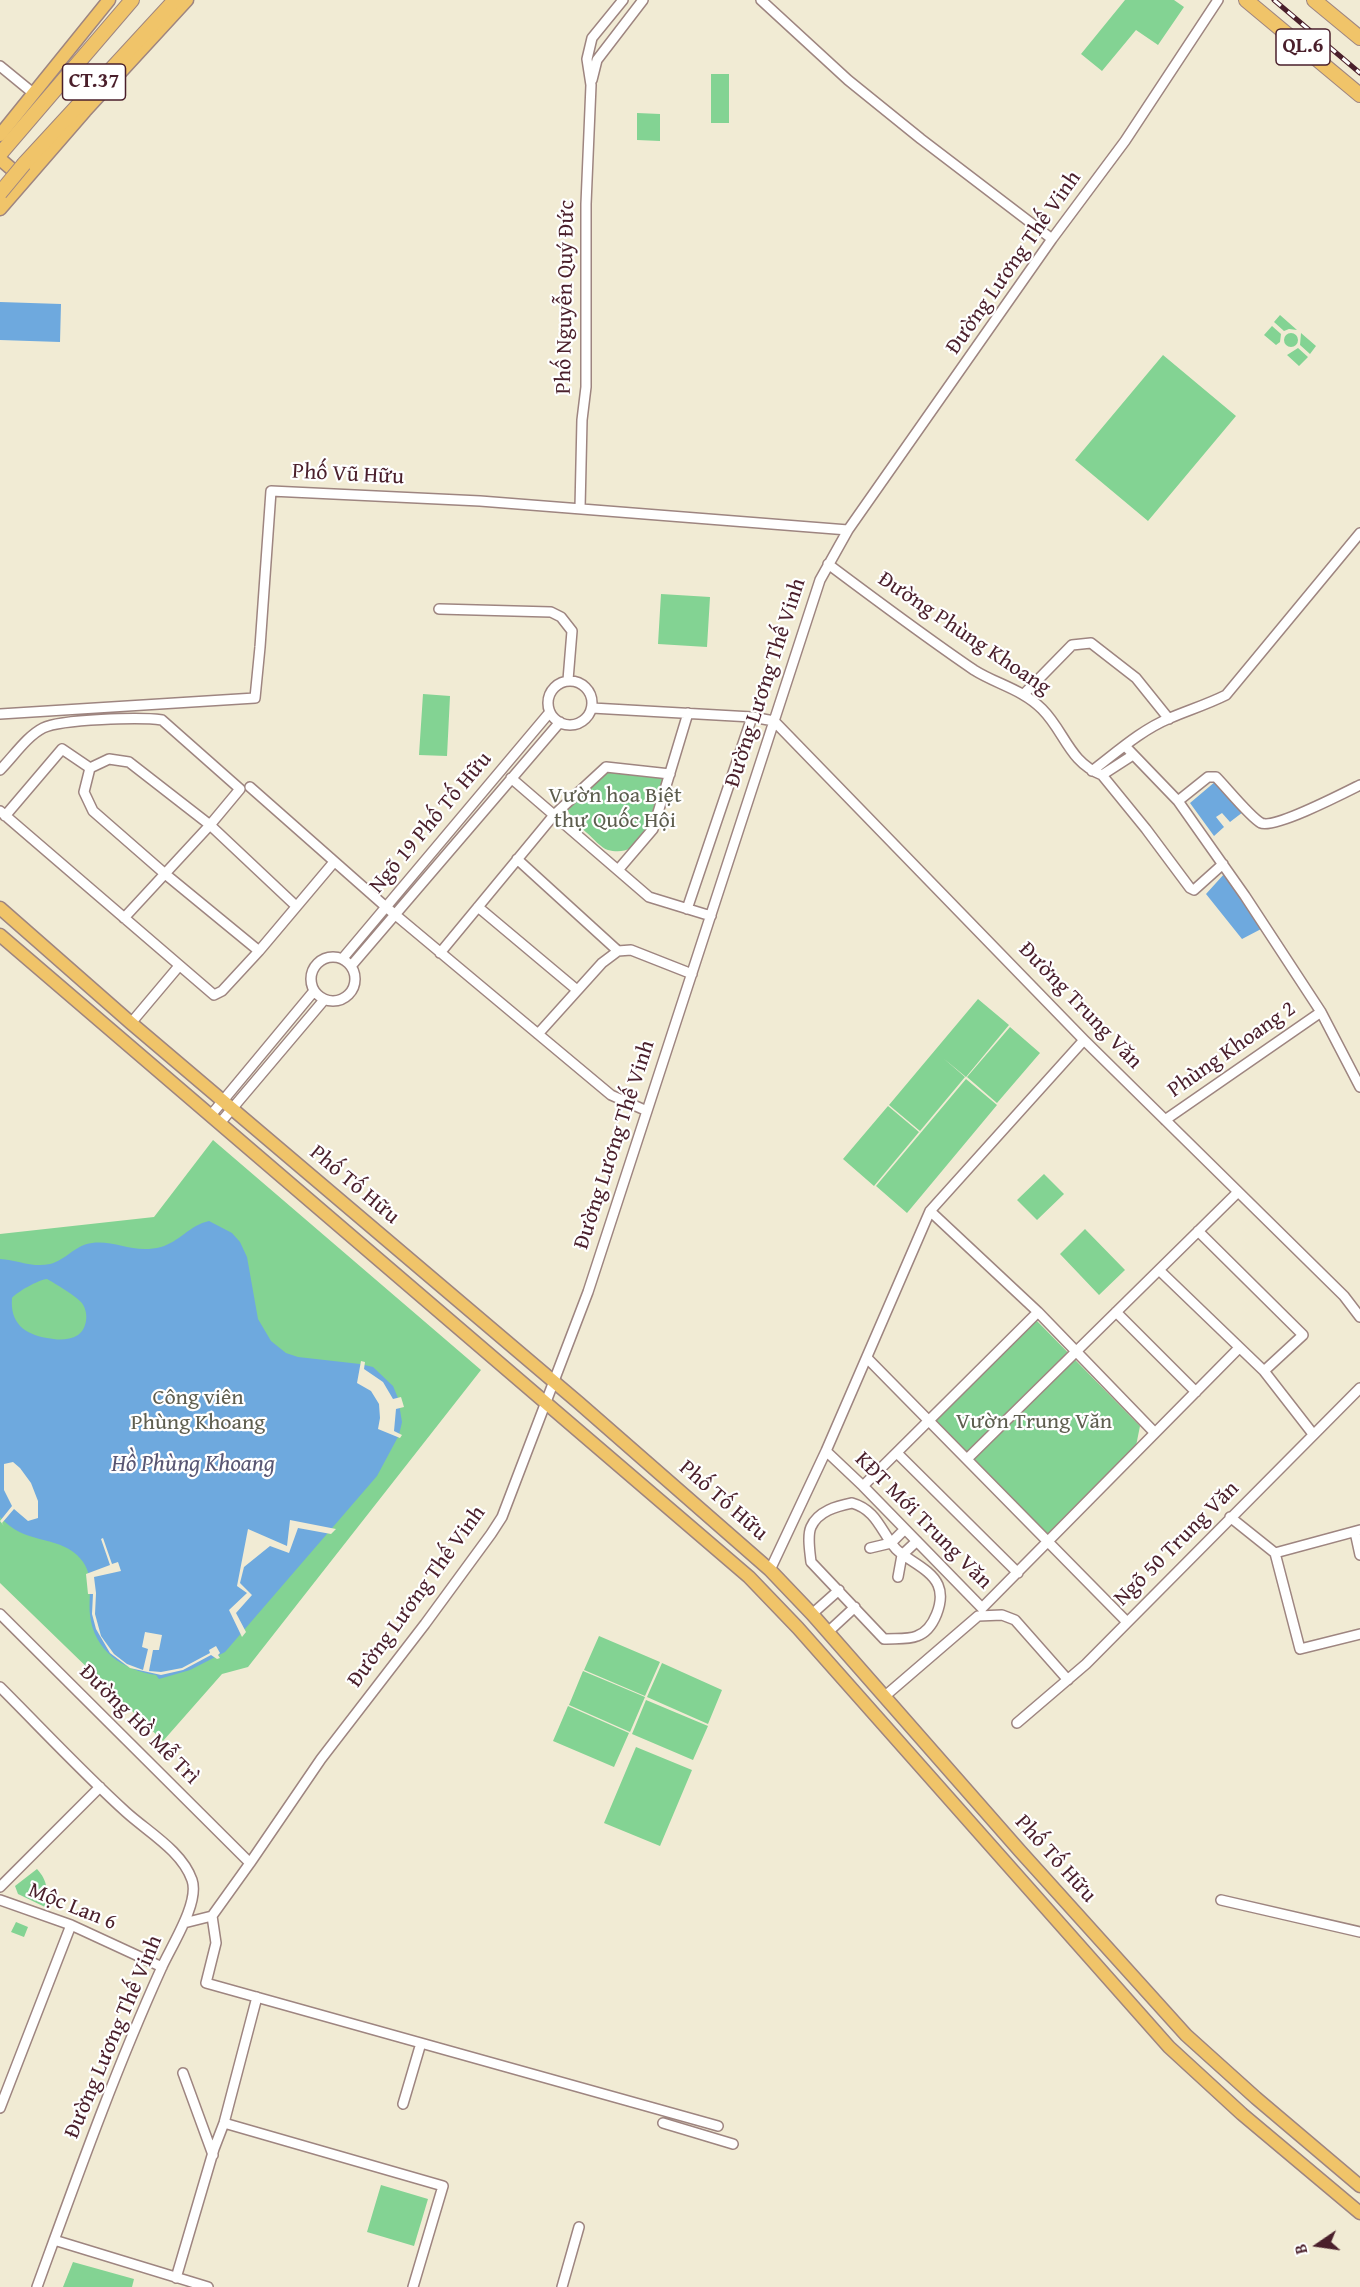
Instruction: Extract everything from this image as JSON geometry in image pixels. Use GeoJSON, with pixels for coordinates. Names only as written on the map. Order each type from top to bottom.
{"type":"FeatureCollection","features":[{"type":"Feature","properties":{"kind":"highway"},"geometry":{"type":"LineString","coordinates":[[1,149],[120,0]]}},
{"type":"Feature","properties":{"kind":"highway","name":"CT.37"},"geometry":{"type":"LineString","coordinates":[[1,149],[132,0]]}},
{"type":"Feature","properties":{"kind":"highway","name":"CT.37"},"geometry":{"type":"LineString","coordinates":[[0,193],[164,0]]}},
{"type":"Feature","properties":{"kind":"highway"},"geometry":{"type":"LineString","coordinates":[[24,164],[175,0]]}},
{"type":"Feature","properties":{"kind":"highway","name":"QL.6"},"geometry":{"type":"LineString","coordinates":[[1246,0],[1360,95]]}},
{"type":"Feature","properties":{"kind":"highway","name":"QL.6"},"geometry":{"type":"LineString","coordinates":[[1314,0],[1360,38]]}},
{"type":"Feature","properties":{"kind":"main road"},"geometry":{"type":"LineString","coordinates":[[25,181],[1,149],[33,93],[109,0]]}},
{"type":"Feature","properties":{"kind":"main road"},"geometry":{"type":"LineString","coordinates":[[0,210],[93,102],[187,0]]}},
{"type":"Feature","properties":{"kind":"main road","name":"Phố Tố Hữu"},"geometry":{"type":"LineString","coordinates":[[0,908],[130,1023],[554,1382],[770,1570],[812,1614],[1024,1856],[1186,2035],[1360,2186]]}},
{"type":"Feature","properties":{"kind":"main road","name":"Phố Tố Hữu"},"geometry":{"type":"LineString","coordinates":[[0,935],[749,1577],[872,1711],[1169,2047],[1242,2114],[1360,2213]]}},
{"type":"Feature","properties":{"kind":"main road"},"geometry":{"type":"LineString","coordinates":[[872,1711],[886,1697]]}},
{"type":"Feature","properties":{"kind":"main road"},"geometry":{"type":"LineString","coordinates":[[1124,1998],[1138,1982]]}},
{"type":"Feature","properties":{"kind":"main road"},"geometry":{"type":"LineString","coordinates":[[1242,2114],[1248,2104],[1256,2098]]}},
{"type":"Feature","properties":{"kind":"street","name":"Phố Nguyễn Quý Đức"},"geometry":{"type":"LineString","coordinates":[[580,508],[582,420],[586,387],[586,204],[592,38],[623,0]]}},
{"type":"Feature","properties":{"kind":"street"},"geometry":{"type":"LineString","coordinates":[[592,60],[643,0]]}},
{"type":"Feature","properties":{"kind":"street"},"geometry":{"type":"LineString","coordinates":[[762,0],[848,80],[1052,239]]}},
{"type":"Feature","properties":{"kind":"street","name":"Đường Lương Thế Vinh"},"geometry":{"type":"LineString","coordinates":[[37,2287],[79,2170],[162,1967],[183,1923],[212,1916],[321,1759],[502,1517],[590,1286],[812,602],[828,564],[848,530],[1052,239],[1125,141],[1218,0]]}},
{"type":"Feature","properties":{"kind":"street"},"geometry":{"type":"LineString","coordinates":[[0,66],[33,93]]}},
{"type":"Feature","properties":{"kind":"street","name":"Phố Vũ Hữu"},"geometry":{"type":"LineString","coordinates":[[0,714],[255,698],[271,491],[470,500],[848,530]]}},
{"type":"Feature","properties":{"kind":"street"},"geometry":{"type":"LineString","coordinates":[[1092,771],[1134,738],[1169,718],[1199,709],[1226,695],[1360,532]]}},
{"type":"Feature","properties":{"kind":"street","name":"Đường Phùng Khoang"},"geometry":{"type":"LineString","coordinates":[[828,564],[977,672],[1024,694],[1041,708],[1057,727],[1074,756],[1092,771],[1102,775]]}},
{"type":"Feature","properties":{"kind":"street"},"geometry":{"type":"LineString","coordinates":[[439,609],[551,612],[561,617],[572,631],[568,680]]}},
{"type":"Feature","properties":{"kind":"street"},"geometry":{"type":"LineString","coordinates":[[1024,694],[1072,645],[1091,643],[1136,678],[1169,718]]}},
{"type":"Feature","properties":{"kind":"street"},"geometry":{"type":"LineString","coordinates":[[568,680],[576,681],[589,691],[592,708],[586,718],[576,724],[560,722],[550,712],[549,696],[553,688],[568,680]]}},
{"type":"Feature","properties":{"kind":"street"},"geometry":{"type":"LineString","coordinates":[[592,708],[752,717],[774,721]]}},
{"type":"Feature","properties":{"kind":"street","name":"Ngõ 19 Phố Tố Hữu"},"geometry":{"type":"LineString","coordinates":[[343,958],[550,712]]}},
{"type":"Feature","properties":{"kind":"street"},"geometry":{"type":"LineString","coordinates":[[618,870],[653,829],[688,713]]}},
{"type":"Feature","properties":{"kind":"street"},"geometry":{"type":"LineString","coordinates":[[687,909],[752,717]]}},
{"type":"Feature","properties":{"kind":"street"},"geometry":{"type":"LineString","coordinates":[[0,770],[35,734],[53,725],[148,718],[162,720],[240,789],[124,918]]}},
{"type":"Feature","properties":{"kind":"street","name":"Đường Trung Văn"},"geometry":{"type":"LineString","coordinates":[[774,721],[1084,1040],[1344,1296],[1360,1317]]}},
{"type":"Feature","properties":{"kind":"street","name":"Ngõ 19 Phố Tố Hữu"},"geometry":{"type":"LineString","coordinates":[[351,966],[560,722]]}},
{"type":"Feature","properties":{"kind":"street"},"geometry":{"type":"LineString","coordinates":[[1125,746],[1178,801],[1222,864],[1321,1012],[1360,1087]]}},
{"type":"Feature","properties":{"kind":"street"},"geometry":{"type":"LineString","coordinates":[[90,768],[62,749],[3,814],[214,995],[222,991],[259,951],[334,862]]}},
{"type":"Feature","properties":{"kind":"street"},"geometry":{"type":"LineString","coordinates":[[1133,755],[1102,775],[1190,888],[1194,890],[1222,864]]}},
{"type":"Feature","properties":{"kind":"street"},"geometry":{"type":"LineString","coordinates":[[90,768],[109,759],[129,762],[210,825],[296,906]]}},
{"type":"Feature","properties":{"kind":"street"},"geometry":{"type":"LineString","coordinates":[[440,953],[554,815],[606,767],[670,774]]}},
{"type":"Feature","properties":{"kind":"street"},"geometry":{"type":"LineString","coordinates":[[90,768],[84,792],[93,811],[259,951]]}},
{"type":"Feature","properties":{"kind":"street"},"geometry":{"type":"LineString","coordinates":[[1178,801],[1208,777],[1216,777],[1258,820],[1268,824],[1314,808],[1360,785]]}},
{"type":"Feature","properties":{"kind":"street"},"geometry":{"type":"LineString","coordinates":[[511,778],[649,897],[711,916]]}},
{"type":"Feature","properties":{"kind":"street"},"geometry":{"type":"LineString","coordinates":[[250,787],[395,915],[611,1095],[647,1111]]}},
{"type":"Feature","properties":{"kind":"street"},"geometry":{"type":"LineString","coordinates":[[517,860],[618,951]]}},
{"type":"Feature","properties":{"kind":"street"},"geometry":{"type":"LineString","coordinates":[[478,907],[577,990]]}},
{"type":"Feature","properties":{"kind":"street"},"geometry":{"type":"LineString","coordinates":[[538,1034],[602,963],[618,951],[631,950],[692,974]]}},
{"type":"Feature","properties":{"kind":"street"},"geometry":{"type":"LineString","coordinates":[[331,956],[343,958],[351,966],[356,980],[351,993],[339,1001],[324,1000],[314,991],[310,976],[320,960],[331,956]]}},
{"type":"Feature","properties":{"kind":"street"},"geometry":{"type":"LineString","coordinates":[[130,1023],[179,966]]}},
{"type":"Feature","properties":{"kind":"street"},"geometry":{"type":"LineString","coordinates":[[227,1105],[314,991]]}},
{"type":"Feature","properties":{"kind":"street"},"geometry":{"type":"LineString","coordinates":[[215,1119],[324,1000]]}},
{"type":"Feature","properties":{"kind":"street","name":"Phùng Khoang 2"},"geometry":{"type":"LineString","coordinates":[[1165,1120],[1321,1012]]}},
{"type":"Feature","properties":{"kind":"street"},"geometry":{"type":"LineString","coordinates":[[770,1570],[826,1451],[930,1211],[1084,1040]]}},
{"type":"Feature","properties":{"kind":"street"},"geometry":{"type":"LineString","coordinates":[[967,1459],[1238,1192]]}},
{"type":"Feature","properties":{"kind":"street"},"geometry":{"type":"LineString","coordinates":[[930,1211],[1038,1312],[1075,1353],[1155,1433]]}},
{"type":"Feature","properties":{"kind":"street"},"geometry":{"type":"LineString","coordinates":[[1198,1231],[1303,1335],[1264,1371]]}},
{"type":"Feature","properties":{"kind":"street"},"geometry":{"type":"LineString","coordinates":[[1159,1270],[1264,1371],[1313,1434]]}},
{"type":"Feature","properties":{"kind":"street"},"geometry":{"type":"LineString","coordinates":[[863,1486],[930,1422],[1038,1312]]}},
{"type":"Feature","properties":{"kind":"street"},"geometry":{"type":"LineString","coordinates":[[1116,1312],[1196,1392]]}},
{"type":"Feature","properties":{"kind":"street","name":"KĐT Mới Trung Văn"},"geometry":{"type":"LineString","coordinates":[[826,1451],[982,1608],[1239,1347]]}},
{"type":"Feature","properties":{"kind":"street"},"geometry":{"type":"LineString","coordinates":[[867,1358],[1127,1622]]}},
{"type":"Feature","properties":{"kind":"street","name":"Ngõ 50 Trung Văn"},"geometry":{"type":"LineString","coordinates":[[1017,1723],[1068,1680],[1360,1388]]}},
{"type":"Feature","properties":{"kind":"street","name":"KĐT Mới Trung Văn"},"geometry":{"type":"LineString","coordinates":[[897,1454],[1018,1573]]}},
{"type":"Feature","properties":{"kind":"street"},"geometry":{"type":"LineString","coordinates":[[852,1503],[860,1506],[882,1526],[891,1543],[902,1555],[917,1562],[938,1584],[940,1603],[930,1628],[917,1637],[884,1639],[811,1562],[810,1528],[818,1517],[834,1507],[852,1503]]}},
{"type":"Feature","properties":{"kind":"street"},"geometry":{"type":"LineString","coordinates":[[1230,1517],[1275,1553],[1300,1649],[1360,1634]]}},
{"type":"Feature","properties":{"kind":"street"},"geometry":{"type":"LineString","coordinates":[[870,1548],[891,1543],[905,1529]]}},
{"type":"Feature","properties":{"kind":"street"},"geometry":{"type":"LineString","coordinates":[[1275,1553],[1357,1531],[1360,1555]]}},
{"type":"Feature","properties":{"kind":"street"},"geometry":{"type":"LineString","coordinates":[[898,1577],[902,1555],[917,1541]]}},
{"type":"Feature","properties":{"kind":"street"},"geometry":{"type":"LineString","coordinates":[[812,1614],[838,1590]]}},
{"type":"Feature","properties":{"kind":"street"},"geometry":{"type":"LineString","coordinates":[[828,1632],[855,1607]]}},
{"type":"Feature","properties":{"kind":"street","name":"Đường Hồ Mễ Trì"},"geometry":{"type":"LineString","coordinates":[[0,1614],[250,1863]]}},
{"type":"Feature","properties":{"kind":"street"},"geometry":{"type":"LineString","coordinates":[[886,1697],[978,1616],[990,1614],[1002,1615],[1015,1620],[1068,1680]]}},
{"type":"Feature","properties":{"kind":"street"},"geometry":{"type":"LineString","coordinates":[[0,1688],[100,1787],[186,1865],[193,1883],[192,1896],[183,1923]]}},
{"type":"Feature","properties":{"kind":"street"},"geometry":{"type":"LineString","coordinates":[[0,1887],[100,1787]]}},
{"type":"Feature","properties":{"kind":"street","name":"Mộc Lan 6"},"geometry":{"type":"LineString","coordinates":[[0,1900],[71,1925],[162,1967]]}},
{"type":"Feature","properties":{"kind":"street"},"geometry":{"type":"LineString","coordinates":[[1221,1900],[1360,1932]]}},
{"type":"Feature","properties":{"kind":"street"},"geometry":{"type":"LineString","coordinates":[[212,1916],[216,1943],[206,1983],[718,2126]]}},
{"type":"Feature","properties":{"kind":"street"},"geometry":{"type":"LineString","coordinates":[[0,2108],[71,1925]]}},
{"type":"Feature","properties":{"kind":"street"},"geometry":{"type":"LineString","coordinates":[[176,2278],[224,2123],[257,1997]]}},
{"type":"Feature","properties":{"kind":"street"},"geometry":{"type":"LineString","coordinates":[[403,2103],[421,2043]]}},
{"type":"Feature","properties":{"kind":"street"},"geometry":{"type":"LineString","coordinates":[[183,2073],[213,2155]]}},
{"type":"Feature","properties":{"kind":"street"},"geometry":{"type":"LineString","coordinates":[[224,2123],[443,2186],[413,2287]]}},
{"type":"Feature","properties":{"kind":"street"},"geometry":{"type":"LineString","coordinates":[[663,2124],[733,2144]]}},
{"type":"Feature","properties":{"kind":"street"},"geometry":{"type":"LineString","coordinates":[[562,2287],[579,2227]]}},
{"type":"Feature","properties":{"kind":"street"},"geometry":{"type":"LineString","coordinates":[[54,2240],[208,2287]]}},
{"type":"Feature","properties":{"kind":"green space"},"geometry":{"type":"Polygon","coordinates":[[[1125,0],[1174,0],[1184,7],[1158,45],[1136,30],[1102,71],[1081,54],[1125,0]]]}},
{"type":"Feature","properties":{"kind":"green space"},"geometry":{"type":"Polygon","coordinates":[[[711,74],[729,74],[729,123],[711,123],[711,74]]]}},
{"type":"Feature","properties":{"kind":"green space"},"geometry":{"type":"Polygon","coordinates":[[[637,113],[660,114],[660,141],[637,140],[637,113]]]}},
{"type":"Feature","properties":{"kind":"green space"},"geometry":{"type":"Polygon","coordinates":[[[1280,315],[1297,330],[1284,331],[1274,322],[1280,315]]]}},
{"type":"Feature","properties":{"kind":"green space"},"geometry":{"type":"Polygon","coordinates":[[[1272,326],[1281,334],[1280,342],[1276,345],[1264,335],[1272,326]]]}},
{"type":"Feature","properties":{"kind":"green space"},"geometry":{"type":"Polygon","coordinates":[[[1288,333],[1294,333],[1298,340],[1294,347],[1288,347],[1284,343],[1284,337],[1288,333]]]}},
{"type":"Feature","properties":{"kind":"green space"},"geometry":{"type":"Polygon","coordinates":[[[1301,333],[1316,346],[1310,354],[1300,345],[1301,333]]]}},
{"type":"Feature","properties":{"kind":"green space"},"geometry":{"type":"Polygon","coordinates":[[[1298,348],[1308,357],[1299,366],[1287,355],[1298,348]]]}},
{"type":"Feature","properties":{"kind":"green space"},"geometry":{"type":"Polygon","coordinates":[[[1163,355],[1236,416],[1148,521],[1075,460],[1163,355]]]}},
{"type":"Feature","properties":{"kind":"green space"},"geometry":{"type":"Polygon","coordinates":[[[661,594],[710,597],[707,647],[658,644],[661,594]]]}},
{"type":"Feature","properties":{"kind":"green space"},"geometry":{"type":"Polygon","coordinates":[[[423,694],[450,696],[447,756],[419,755],[423,694]]]}},
{"type":"Feature","properties":{"kind":"green space","name":"Vườn hoa Biệt thự Quốc Hội"},"geometry":{"type":"Polygon","coordinates":[[[606,767],[663,778],[661,796],[648,825],[636,842],[623,851],[608,850],[600,845],[574,820],[566,804],[606,767]]]}},
{"type":"Feature","properties":{"kind":"green space"},"geometry":{"type":"Polygon","coordinates":[[[978,999],[1009,1025],[966,1077],[943,1058],[965,1077],[920,1131],[889,1105],[978,999]]]}},
{"type":"Feature","properties":{"kind":"green space"},"geometry":{"type":"Polygon","coordinates":[[[1010,1027],[1040,1053],[997,1103],[967,1077],[1010,1027]]]}},
{"type":"Feature","properties":{"kind":"green space"},"geometry":{"type":"Polygon","coordinates":[[[966,1079],[997,1105],[907,1213],[876,1186],[966,1079]]]}},
{"type":"Feature","properties":{"kind":"green space"},"geometry":{"type":"Polygon","coordinates":[[[888,1106],[919,1132],[874,1186],[843,1159],[888,1106]]]}},
{"type":"Feature","properties":{"kind":"green space","name":"Hồ Phùng Khoang"},"geometry":{"type":"Polygon","coordinates":[[[213,1140],[481,1370],[248,1667],[222,1674],[163,1741],[0,1583],[0,1234],[154,1217],[213,1140]]]}},
{"type":"Feature","properties":{"kind":"green space"},"geometry":{"type":"Polygon","coordinates":[[[1044,1174],[1064,1194],[1037,1220],[1017,1200],[1044,1174]]]}},
{"type":"Feature","properties":{"kind":"green space"},"geometry":{"type":"Polygon","coordinates":[[[1085,1229],[1125,1270],[1099,1295],[1060,1254],[1085,1229]]]}},
{"type":"Feature","properties":{"kind":"green space","name":"Vườn Trung Văn"},"geometry":{"type":"Polygon","coordinates":[[[1035,1319],[1140,1426],[1134,1456],[1049,1541],[930,1422],[1035,1319]]]}},
{"type":"Feature","properties":{"kind":"green space"},"geometry":{"type":"Polygon","coordinates":[[[599,1636],[660,1662],[645,1696],[584,1670],[599,1636]]]}},
{"type":"Feature","properties":{"kind":"green space"},"geometry":{"type":"Polygon","coordinates":[[[662,1663],[722,1690],[708,1724],[647,1697],[662,1663]]]}},
{"type":"Feature","properties":{"kind":"green space"},"geometry":{"type":"Polygon","coordinates":[[[583,1671],[645,1697],[630,1732],[569,1705],[583,1671]]]}},
{"type":"Feature","properties":{"kind":"green space"},"geometry":{"type":"Polygon","coordinates":[[[646,1700],[708,1726],[693,1760],[632,1734],[646,1700]]]}},
{"type":"Feature","properties":{"kind":"green space"},"geometry":{"type":"Polygon","coordinates":[[[568,1706],[629,1733],[614,1767],[553,1741],[568,1706]]]}},
{"type":"Feature","properties":{"kind":"green space"},"geometry":{"type":"Polygon","coordinates":[[[636,1747],[692,1770],[660,1846],[604,1823],[636,1747]]]}},
{"type":"Feature","properties":{"kind":"green space"},"geometry":{"type":"Polygon","coordinates":[[[37,1869],[46,1886],[45,1907],[18,1894],[15,1886],[37,1869]]]}},
{"type":"Feature","properties":{"kind":"green space"},"geometry":{"type":"Polygon","coordinates":[[[16,1922],[28,1927],[24,1937],[11,1932],[16,1922]]]}},
{"type":"Feature","properties":{"kind":"green space"},"geometry":{"type":"Polygon","coordinates":[[[381,2185],[428,2199],[414,2246],[367,2232],[381,2185]]]}},
{"type":"Feature","properties":{"kind":"green space"},"geometry":{"type":"Polygon","coordinates":[[[73,2262],[134,2279],[132,2287],[63,2287],[73,2262]]]}},
{"type":"Feature","properties":{"kind":"water"},"geometry":{"type":"Polygon","coordinates":[[[0,302],[61,304],[60,342],[0,340],[0,302]]]}},
{"type":"Feature","properties":{"kind":"water"},"geometry":{"type":"Polygon","coordinates":[[[1216,781],[1243,812],[1230,822],[1222,813],[1216,817],[1224,827],[1214,836],[1190,803],[1216,781]]]}},
{"type":"Feature","properties":{"kind":"water"},"geometry":{"type":"Polygon","coordinates":[[[1225,873],[1263,928],[1242,939],[1206,894],[1225,873]]]}},
{"type":"Feature","properties":{"kind":"water","name":"Hồ Phùng Khoang"},"geometry":{"type":"Polygon","coordinates":[[[209,1221],[232,1233],[240,1242],[247,1257],[258,1319],[271,1341],[286,1353],[298,1357],[373,1367],[393,1386],[398,1398],[402,1422],[399,1435],[377,1476],[225,1652],[190,1670],[159,1679],[156,1675],[132,1669],[112,1657],[97,1639],[90,1615],[89,1576],[77,1555],[59,1545],[19,1532],[0,1517],[0,1259],[31,1264],[50,1264],[92,1243],[151,1249],[167,1245],[209,1221]],[[47,1279],[28,1287],[12,1298],[16,1321],[25,1330],[39,1336],[66,1339],[78,1335],[85,1324],[84,1306],[75,1297],[47,1279]]]}},
{"type":"Feature","properties":{"kind":"pier"},"geometry":{"type":"Polygon","coordinates":[[[361,1361],[365,1362],[364,1369],[383,1382],[393,1399],[401,1397],[404,1407],[396,1409],[394,1431],[402,1435],[400,1438],[378,1429],[379,1404],[371,1391],[357,1383],[361,1361]]]}},
{"type":"Feature","properties":{"kind":"pier"},"geometry":{"type":"Polygon","coordinates":[[[13,1462],[31,1483],[38,1501],[38,1518],[28,1521],[14,1509],[2,1523],[4,1526],[0,1521],[12,1506],[4,1490],[4,1464],[13,1462]]]}},
{"type":"Feature","properties":{"kind":"pier"},"geometry":{"type":"Polygon","coordinates":[[[290,1520],[336,1529],[331,1534],[298,1528],[289,1553],[270,1546],[244,1567],[240,1583],[252,1595],[236,1613],[246,1632],[242,1637],[229,1610],[247,1593],[237,1586],[248,1529],[287,1546],[290,1520]]]}},
{"type":"Feature","properties":{"kind":"pier"},"geometry":{"type":"Polygon","coordinates":[[[103,1538],[112,1564],[118,1562],[121,1571],[94,1577],[95,1614],[101,1636],[114,1654],[127,1664],[143,1670],[148,1649],[142,1647],[145,1632],[162,1635],[159,1650],[153,1650],[149,1671],[161,1672],[182,1668],[210,1653],[209,1650],[216,1646],[220,1658],[217,1659],[211,1655],[183,1670],[161,1675],[130,1668],[110,1653],[96,1629],[92,1614],[93,1594],[88,1594],[86,1574],[110,1565],[101,1539],[103,1538]]]}},
{"type":"Feature","properties":{"kind":"railway"},"geometry":{"type":"LineString","coordinates":[[1274,0],[1360,73]]}},
{"type":"Feature","properties":{"kind":"park label","name":"Công viên Phùng Khoang"},"geometry":{"type":"Point","coordinates":[198,1410]}}]}
